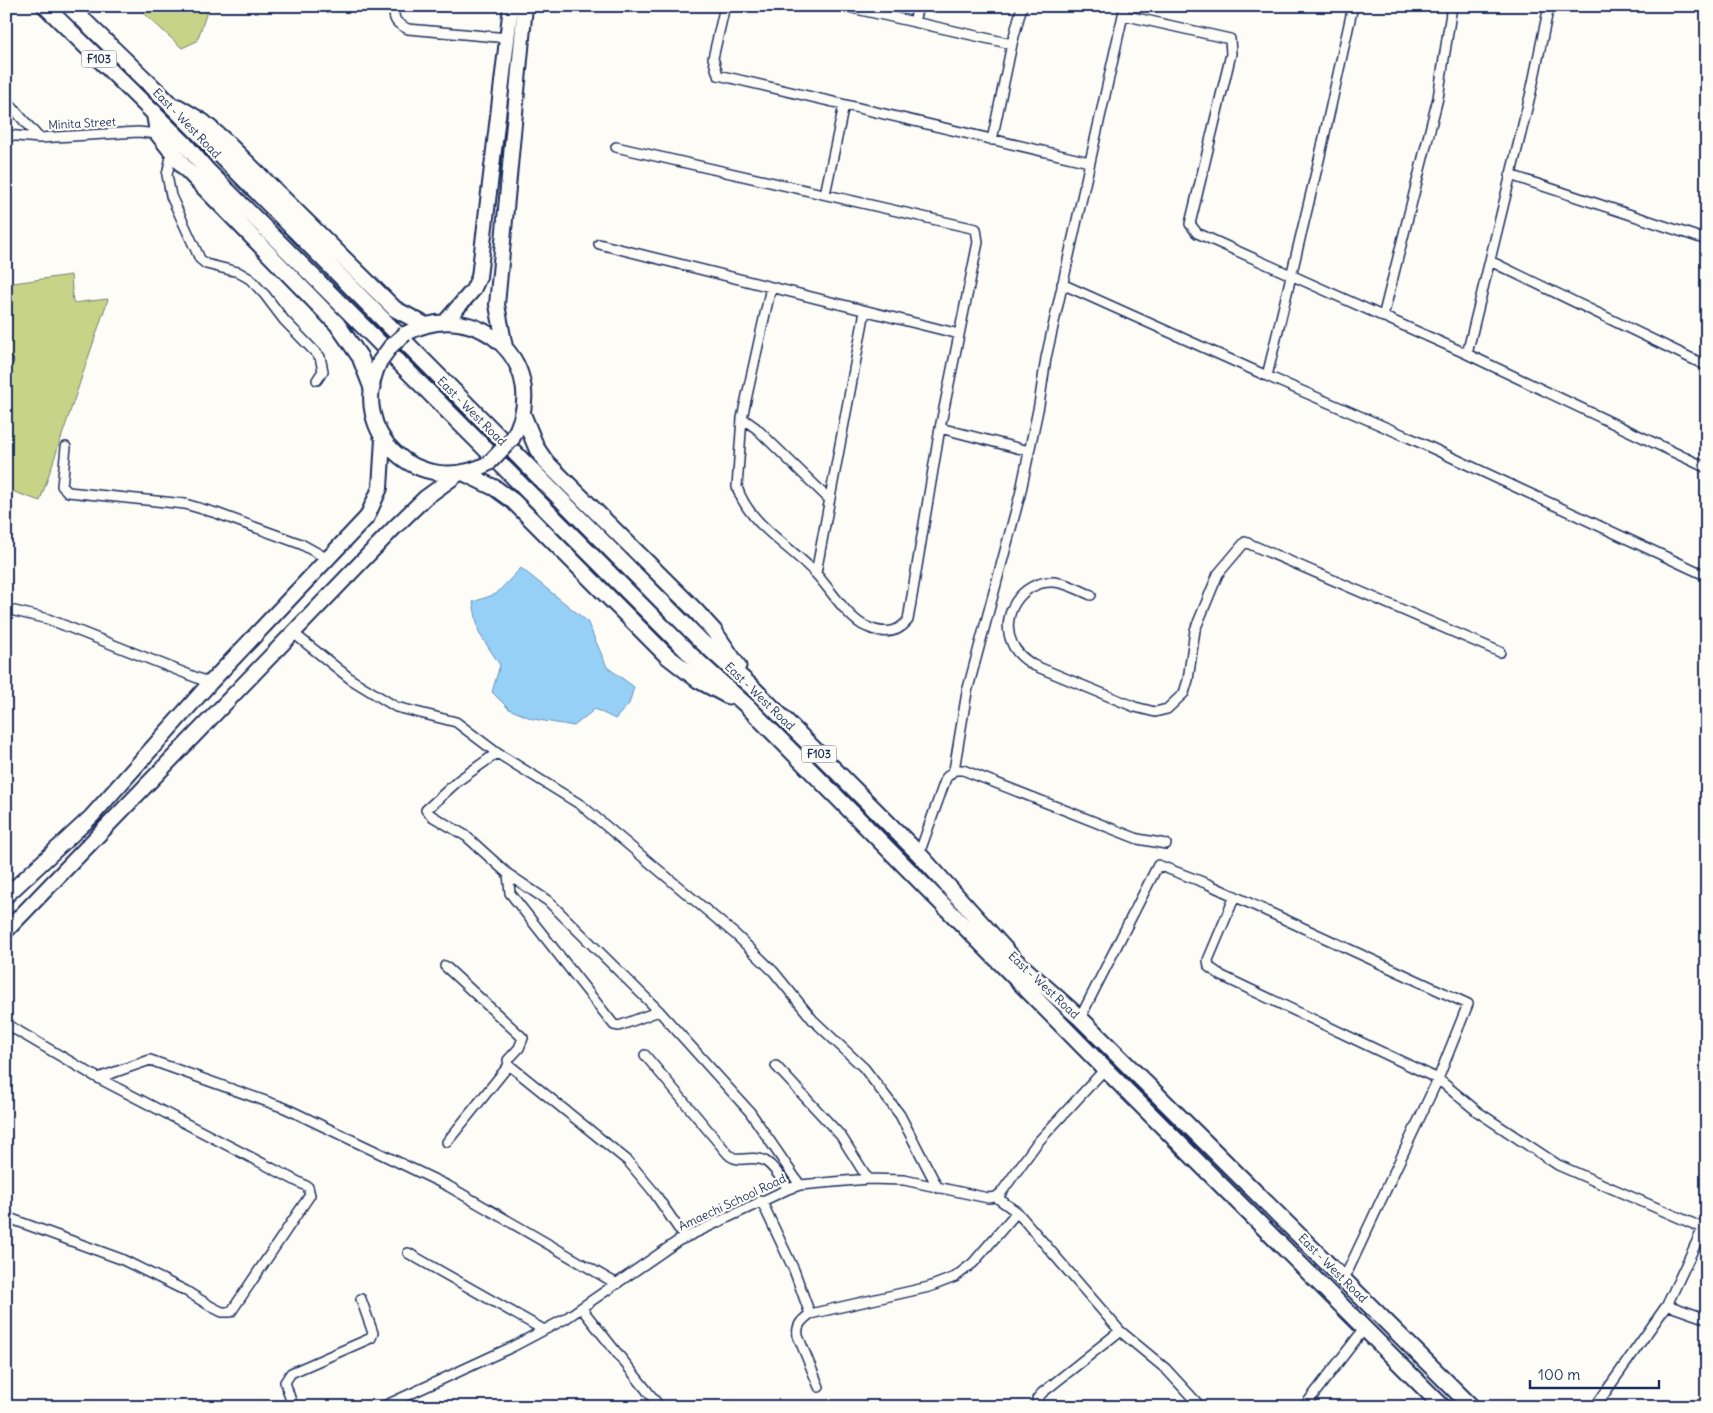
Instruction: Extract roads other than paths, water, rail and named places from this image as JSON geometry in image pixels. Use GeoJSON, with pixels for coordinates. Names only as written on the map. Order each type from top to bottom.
{"type":"FeatureCollection","features":[{"type":"Feature","properties":{"kind":"main road","name":"East - West Road"},"geometry":{"type":"LineString","coordinates":[[45,6],[154,112],[207,170],[664,628],[747,706],[1105,1069],[1443,1407]]}},
{"type":"Feature","properties":{"kind":"main road","name":"East - West Road"},"geometry":{"type":"LineString","coordinates":[[69,6],[167,102],[701,641],[753,688],[919,854],[1014,959],[1080,1018],[1472,1407]]}},
{"type":"Feature","properties":{"kind":"main road"},"geometry":{"type":"LineString","coordinates":[[445,322],[464,302],[479,277],[511,6]]}},
{"type":"Feature","properties":{"kind":"main road"},"geometry":{"type":"LineString","coordinates":[[505,347],[497,305],[524,6]]}},
{"type":"Feature","properties":{"kind":"main road"},"geometry":{"type":"LineString","coordinates":[[167,102],[203,122],[375,291],[395,309],[425,325]]}},
{"type":"Feature","properties":{"kind":"main road"},"geometry":{"type":"LineString","coordinates":[[154,112],[158,134],[172,152],[216,202],[337,324],[360,358],[372,388]]}},
{"type":"Feature","properties":{"kind":"main road"},"geometry":{"type":"LineString","coordinates":[[6,931],[292,632],[425,498],[461,473],[489,463],[500,455],[512,440],[523,415],[524,395],[521,376],[516,363],[505,347],[477,328],[465,324],[445,322],[425,325],[405,334],[391,346],[380,361],[372,388],[373,414],[383,439],[396,454],[418,468],[438,474],[461,473],[495,488],[513,501],[678,665],[698,680],[747,706]]}},
{"type":"Feature","properties":{"kind":"main road"},"geometry":{"type":"LineString","coordinates":[[523,415],[537,449],[546,462],[694,609],[714,631],[753,688]]}},
{"type":"Feature","properties":{"kind":"main road"},"geometry":{"type":"LineString","coordinates":[[6,896],[91,817],[210,683],[367,517],[376,500],[382,474],[383,439]]}},
{"type":"Feature","properties":{"kind":"street"},"geometry":{"type":"LineString","coordinates":[[394,6],[393,19],[397,24],[408,29],[508,38]]}},
{"type":"Feature","properties":{"kind":"street"},"geometry":{"type":"LineString","coordinates":[[724,6],[713,58],[718,75],[1090,162]]}},
{"type":"Feature","properties":{"kind":"street"},"geometry":{"type":"LineString","coordinates":[[843,6],[1012,44]]}},
{"type":"Feature","properties":{"kind":"street"},"geometry":{"type":"LineString","coordinates":[[914,22],[918,6]]}},
{"type":"Feature","properties":{"kind":"street"},"geometry":{"type":"LineString","coordinates":[[992,140],[1022,6]]}},
{"type":"Feature","properties":{"kind":"street"},"geometry":{"type":"LineString","coordinates":[[1267,376],[1353,6]]}},
{"type":"Feature","properties":{"kind":"street"},"geometry":{"type":"LineString","coordinates":[[1383,317],[1438,98],[1452,6]]}},
{"type":"Feature","properties":{"kind":"street"},"geometry":{"type":"LineString","coordinates":[[1467,354],[1548,6]]}},
{"type":"Feature","properties":{"kind":"street"},"geometry":{"type":"LineString","coordinates":[[919,854],[946,778],[954,770],[967,692],[1020,495],[1062,284],[1124,11],[1230,39],[1231,54],[1190,224],[1198,234],[1467,354],[1707,468]]}},
{"type":"Feature","properties":{"kind":"street"},"geometry":{"type":"LineString","coordinates":[[6,100],[38,138]]}},
{"type":"Feature","properties":{"kind":"street"},"geometry":{"type":"LineString","coordinates":[[825,194],[844,105]]}},
{"type":"Feature","properties":{"kind":"street","name":"Minita Street"},"geometry":{"type":"LineString","coordinates":[[6,135],[38,138],[138,132],[158,134]]}},
{"type":"Feature","properties":{"kind":"street"},"geometry":{"type":"LineString","coordinates":[[616,147],[976,229],[978,242],[940,428],[908,620],[901,629],[887,633],[866,627],[853,618],[816,573],[762,525],[740,496],[737,487],[742,418],[771,287]]}},
{"type":"Feature","properties":{"kind":"street"},"geometry":{"type":"LineString","coordinates":[[172,152],[167,175],[171,196],[200,259],[206,264],[238,272],[250,279],[265,294],[284,320],[320,357],[323,371],[318,380]]}},
{"type":"Feature","properties":{"kind":"street"},"geometry":{"type":"LineString","coordinates":[[1510,175],[1707,240]]}},
{"type":"Feature","properties":{"kind":"street"},"geometry":{"type":"LineString","coordinates":[[598,244],[959,334]]}},
{"type":"Feature","properties":{"kind":"street"},"geometry":{"type":"LineString","coordinates":[[1490,261],[1707,366]]}},
{"type":"Feature","properties":{"kind":"street"},"geometry":{"type":"LineString","coordinates":[[1062,284],[1408,437],[1707,576]]}},
{"type":"Feature","properties":{"kind":"street"},"geometry":{"type":"LineString","coordinates":[[816,573],[865,310]]}},
{"type":"Feature","properties":{"kind":"street"},"geometry":{"type":"LineString","coordinates":[[742,418],[756,428],[829,499]]}},
{"type":"Feature","properties":{"kind":"street"},"geometry":{"type":"LineString","coordinates":[[940,428],[1029,451]]}},
{"type":"Feature","properties":{"kind":"street"},"geometry":{"type":"LineString","coordinates":[[66,448],[62,486],[68,492],[185,504],[216,513],[302,544],[328,559]]}},
{"type":"Feature","properties":{"kind":"street"},"geometry":{"type":"LineString","coordinates":[[1091,595],[1054,582],[1039,584],[1025,590],[1015,601],[1009,615],[1008,630],[1012,644],[1021,656],[1033,665],[1135,707],[1155,712],[1168,709],[1184,693],[1188,680],[1190,653],[1201,612],[1218,574],[1245,542],[1500,652]]}},
{"type":"Feature","properties":{"kind":"street"},"geometry":{"type":"LineString","coordinates":[[6,608],[48,619],[210,683]]}},
{"type":"Feature","properties":{"kind":"street"},"geometry":{"type":"LineString","coordinates":[[292,632],[352,680],[396,707],[456,722],[497,753],[582,805],[748,947],[774,972],[813,1020],[864,1068],[900,1115],[938,1188]]}},
{"type":"Feature","properties":{"kind":"street"},"geometry":{"type":"LineString","coordinates":[[497,753],[459,780],[426,810],[432,816],[466,836],[508,874],[548,901],[660,1011],[750,1112],[800,1185]]}},
{"type":"Feature","properties":{"kind":"street"},"geometry":{"type":"LineString","coordinates":[[954,770],[963,770],[1138,839],[1166,844]]}},
{"type":"Feature","properties":{"kind":"street"},"geometry":{"type":"LineString","coordinates":[[1080,1018],[1158,865],[1235,896],[1468,1004],[1438,1079],[1344,1279]]}},
{"type":"Feature","properties":{"kind":"street"},"geometry":{"type":"LineString","coordinates":[[508,874],[510,893],[614,1025],[619,1026],[660,1011]]}},
{"type":"Feature","properties":{"kind":"street"},"geometry":{"type":"LineString","coordinates":[[1235,896],[1208,960],[1209,967],[1222,976],[1438,1079],[1478,1112],[1558,1165],[1705,1224],[1668,1305],[1595,1407]]}},
{"type":"Feature","properties":{"kind":"street"},"geometry":{"type":"LineString","coordinates":[[445,966],[523,1038],[522,1043],[508,1060],[509,1065],[447,1142]]}},
{"type":"Feature","properties":{"kind":"street"},"geometry":{"type":"LineString","coordinates":[[6,1024],[98,1078],[308,1187],[310,1195],[231,1312],[222,1312],[186,1291],[121,1260],[6,1217]]}},
{"type":"Feature","properties":{"kind":"street"},"geometry":{"type":"LineString","coordinates":[[645,1055],[728,1154],[737,1160],[756,1158],[765,1160],[772,1166],[788,1189]]}},
{"type":"Feature","properties":{"kind":"street"},"geometry":{"type":"LineString","coordinates":[[98,1078],[150,1060],[285,1108],[448,1186],[617,1284]]}},
{"type":"Feature","properties":{"kind":"street"},"geometry":{"type":"LineString","coordinates":[[509,1065],[628,1161],[653,1191],[685,1238]]}},
{"type":"Feature","properties":{"kind":"street"},"geometry":{"type":"LineString","coordinates":[[776,1066],[842,1136],[868,1179]]}},
{"type":"Feature","properties":{"kind":"street"},"geometry":{"type":"LineString","coordinates":[[1105,1069],[1037,1143],[1001,1193],[996,1197],[1017,1212],[1120,1331],[1166,1369],[1201,1407]]}},
{"type":"Feature","properties":{"kind":"street","name":"Amaechi School Road"},"geometry":{"type":"LineString","coordinates":[[382,1407],[544,1330],[582,1309],[685,1238],[760,1200],[788,1189],[800,1185],[868,1179],[904,1180],[988,1198],[996,1197]]}},
{"type":"Feature","properties":{"kind":"street"},"geometry":{"type":"LineString","coordinates":[[760,1200],[794,1270],[810,1314]]}},
{"type":"Feature","properties":{"kind":"street"},"geometry":{"type":"LineString","coordinates":[[819,1386],[797,1331],[801,1321],[810,1314],[929,1287],[955,1276],[973,1263],[1017,1212]]}},
{"type":"Feature","properties":{"kind":"street"},"geometry":{"type":"LineString","coordinates":[[408,1253],[544,1330]]}},
{"type":"Feature","properties":{"kind":"street"},"geometry":{"type":"LineString","coordinates":[[293,1407],[285,1382],[291,1373],[371,1338],[373,1333],[360,1299]]}},
{"type":"Feature","properties":{"kind":"street"},"geometry":{"type":"LineString","coordinates":[[1668,1305],[1707,1319]]}},
{"type":"Feature","properties":{"kind":"street"},"geometry":{"type":"LineString","coordinates":[[582,1309],[660,1407]]}},
{"type":"Feature","properties":{"kind":"street"},"geometry":{"type":"LineString","coordinates":[[1304,1407],[1364,1329]]}},
{"type":"Feature","properties":{"kind":"street"},"geometry":{"type":"LineString","coordinates":[[1039,1407],[1037,1399],[1042,1393],[1120,1331]]}},
{"type":"Feature","properties":{"kind":"water"},"geometry":{"type":"Polygon","coordinates":[[[521,568],[587,621],[607,667],[634,687],[629,704],[615,719],[595,709],[574,726],[533,719],[509,709],[492,692],[500,665],[479,633],[473,602],[496,594],[521,568]]]}}]}
